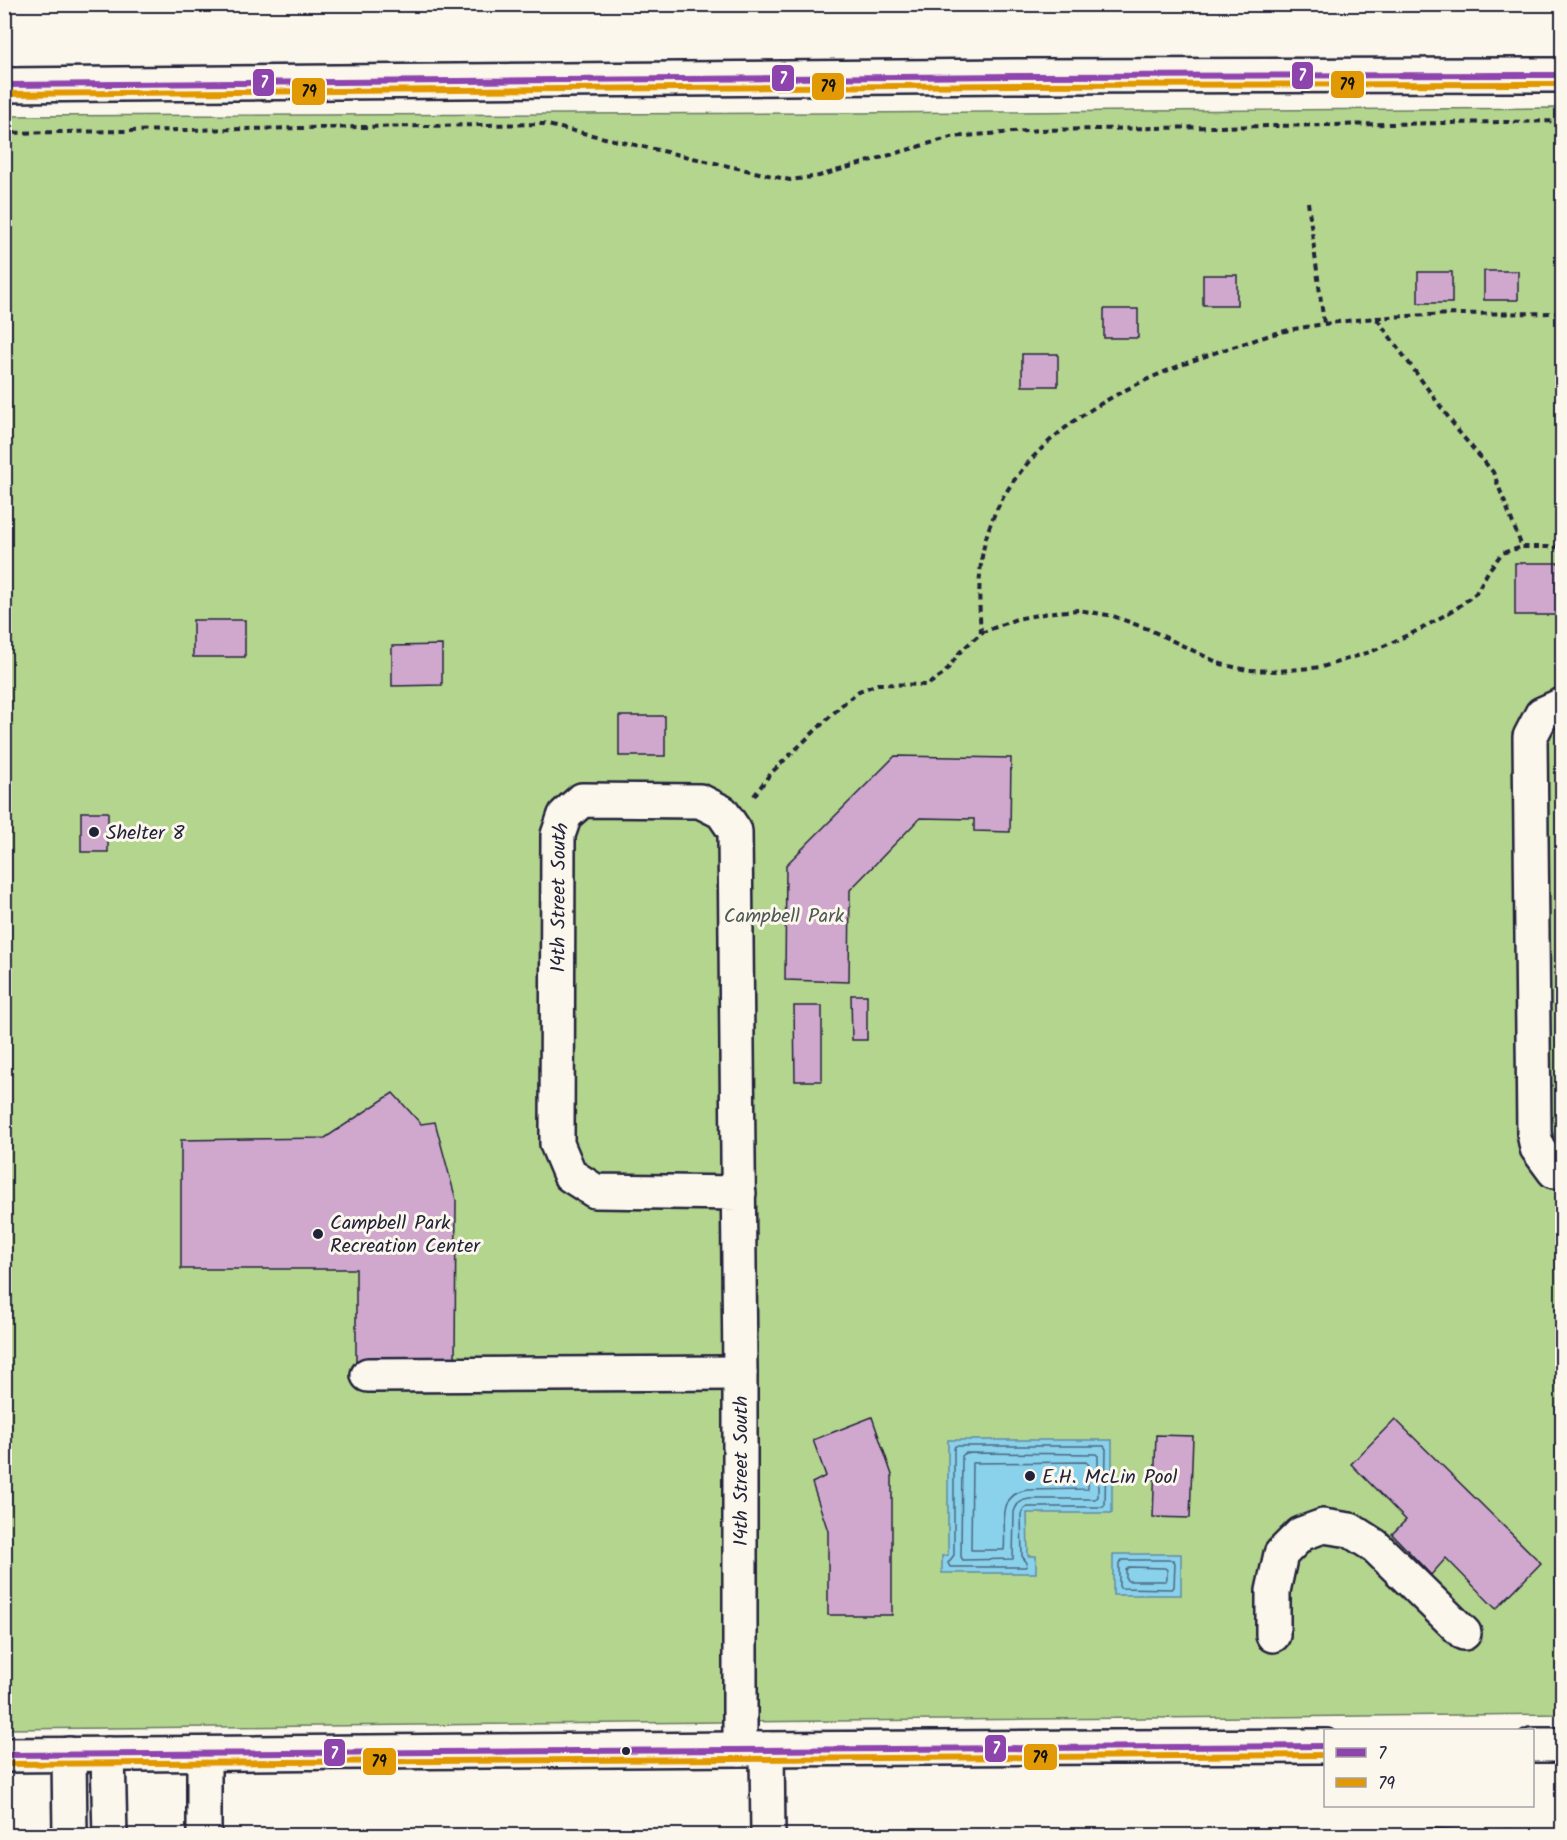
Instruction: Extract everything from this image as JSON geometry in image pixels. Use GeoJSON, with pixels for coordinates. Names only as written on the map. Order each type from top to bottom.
{"type":"FeatureCollection","features":[{"type":"Feature","properties":{"kind":"street"},"geometry":{"type":"LineString","coordinates":[[4,85],[1002,76],[1563,75]]}},
{"type":"Feature","properties":{"kind":"street"},"geometry":{"type":"LineString","coordinates":[[1563,705],[1542,714],[1530,737],[1530,758],[1534,1132],[1537,1148],[1554,1171],[1563,1171]]}},
{"type":"Feature","properties":{"kind":"street","name":"14th Street South"},"geometry":{"type":"LineString","coordinates":[[739,1193],[595,1191],[570,1175],[557,1144],[558,835],[565,815],[582,800],[700,801],[722,812],[735,831],[739,1193],[740,1373],[753,1749],[768,1836]]}},
{"type":"Feature","properties":{"kind":"street"},"geometry":{"type":"LineString","coordinates":[[368,1375],[740,1373]]}},
{"type":"Feature","properties":{"kind":"street"},"geometry":{"type":"LineString","coordinates":[[1273,1635],[1273,1592],[1281,1554],[1300,1534],[1323,1526],[1350,1530],[1375,1546],[1464,1633]]}},
{"type":"Feature","properties":{"kind":"street"},"geometry":{"type":"LineString","coordinates":[[1534,1745],[1563,1745]]}},
{"type":"Feature","properties":{"kind":"street"},"geometry":{"type":"LineString","coordinates":[[4,1755],[1324,1746]]}},
{"type":"Feature","properties":{"kind":"street"},"geometry":{"type":"LineString","coordinates":[[69,1754],[70,1836]]}},
{"type":"Feature","properties":{"kind":"street"},"geometry":{"type":"LineString","coordinates":[[108,1754],[110,1836]]}},
{"type":"Feature","properties":{"kind":"street"},"geometry":{"type":"LineString","coordinates":[[204,1754],[204,1836]]}},
{"type":"Feature","properties":{"kind":"path"},"geometry":{"type":"LineString","coordinates":[[4,133],[543,124],[790,180],[819,176],[951,137],[1028,131],[1563,121]]}},
{"type":"Feature","properties":{"kind":"path"},"geometry":{"type":"LineString","coordinates":[[1308,202],[1324,324]]}},
{"type":"Feature","properties":{"kind":"path"},"geometry":{"type":"LineString","coordinates":[[981,633],[979,574],[986,537],[997,508],[1028,463],[1052,440],[1085,414],[1120,393],[1208,355],[1298,328],[1377,319],[1458,314],[1563,313]]}},
{"type":"Feature","properties":{"kind":"path"},"geometry":{"type":"LineString","coordinates":[[1377,319],[1459,432],[1493,472],[1522,547]]}},
{"type":"Feature","properties":{"kind":"path"},"geometry":{"type":"LineString","coordinates":[[735,831],[747,806],[770,774],[842,705],[860,691],[878,684],[927,685],[944,674],[960,652],[981,633],[1016,619],[1079,610],[1113,616],[1149,628],[1221,664],[1246,670],[1279,671],[1322,667],[1373,651],[1421,629],[1448,613],[1476,593],[1502,553],[1522,547],[1563,547]]}},
{"type":"Feature","properties":{"kind":"green space","name":"Campbell Park"},"geometry":{"type":"Polygon","coordinates":[[[1562,108],[1562,1714],[5,1729],[5,116],[1562,108]]]}},
{"type":"Feature","properties":{"kind":"water","name":"E.H. McLin Pool"},"geometry":{"type":"Polygon","coordinates":[[[948,1440],[1112,1440],[1112,1513],[1027,1513],[1028,1556],[1036,1556],[1036,1573],[942,1573],[942,1556],[948,1555],[948,1440]]]}},
{"type":"Feature","properties":{"kind":"water"},"geometry":{"type":"Polygon","coordinates":[[[1113,1554],[1181,1554],[1181,1595],[1113,1595],[1113,1554]]]}},
{"type":"Feature","properties":{"kind":"building"},"geometry":{"type":"Polygon","coordinates":[[[1484,271],[1518,271],[1518,300],[1484,300],[1484,271]]]}},
{"type":"Feature","properties":{"kind":"building"},"geometry":{"type":"Polygon","coordinates":[[[1418,272],[1452,272],[1452,303],[1418,303],[1418,272]]]}},
{"type":"Feature","properties":{"kind":"building"},"geometry":{"type":"Polygon","coordinates":[[[1203,275],[1237,275],[1237,305],[1203,305],[1203,275]]]}},
{"type":"Feature","properties":{"kind":"building"},"geometry":{"type":"Polygon","coordinates":[[[1104,309],[1138,309],[1138,338],[1104,338],[1104,309]]]}},
{"type":"Feature","properties":{"kind":"building"},"geometry":{"type":"Polygon","coordinates":[[[1022,354],[1058,354],[1058,386],[1022,386],[1022,354]]]}},
{"type":"Feature","properties":{"kind":"building"},"geometry":{"type":"Polygon","coordinates":[[[1515,563],[1562,563],[1562,615],[1515,615],[1515,563]]]}},
{"type":"Feature","properties":{"kind":"building"},"geometry":{"type":"Polygon","coordinates":[[[193,620],[245,620],[245,657],[193,657],[193,620]]]}},
{"type":"Feature","properties":{"kind":"building"},"geometry":{"type":"Polygon","coordinates":[[[442,645],[442,685],[392,686],[392,646],[442,645]]]}},
{"type":"Feature","properties":{"kind":"building"},"geometry":{"type":"Polygon","coordinates":[[[619,716],[665,716],[665,756],[619,756],[619,716]]]}},
{"type":"Feature","properties":{"kind":"building"},"geometry":{"type":"Polygon","coordinates":[[[895,756],[1011,758],[1010,832],[974,831],[974,819],[920,818],[850,890],[849,982],[785,980],[786,865],[895,756]]]}},
{"type":"Feature","properties":{"kind":"building","name":"Shelter 8"},"geometry":{"type":"Polygon","coordinates":[[[81,812],[108,812],[108,852],[81,852],[81,812]]]}},
{"type":"Feature","properties":{"kind":"building"},"geometry":{"type":"Polygon","coordinates":[[[851,995],[867,995],[867,1040],[852,1040],[851,995]]]}},
{"type":"Feature","properties":{"kind":"building"},"geometry":{"type":"Polygon","coordinates":[[[794,1006],[822,1006],[822,1081],[795,1081],[794,1006]]]}},
{"type":"Feature","properties":{"kind":"building","name":"Campbell Park Recreation Center"},"geometry":{"type":"Polygon","coordinates":[[[393,1093],[421,1124],[435,1122],[456,1200],[455,1365],[356,1364],[356,1269],[181,1269],[181,1140],[325,1138],[393,1093]]]}},
{"type":"Feature","properties":{"kind":"building"},"geometry":{"type":"Polygon","coordinates":[[[872,1417],[892,1475],[892,1615],[828,1615],[828,1531],[812,1483],[826,1476],[813,1440],[872,1417]]]}},
{"type":"Feature","properties":{"kind":"building"},"geometry":{"type":"Polygon","coordinates":[[[1395,1419],[1541,1563],[1496,1609],[1446,1558],[1431,1575],[1392,1534],[1406,1520],[1351,1464],[1395,1419]]]}},
{"type":"Feature","properties":{"kind":"building"},"geometry":{"type":"Polygon","coordinates":[[[1156,1435],[1193,1436],[1190,1518],[1153,1517],[1156,1435]]]}},
{"type":"Feature","properties":{"kind":"building"},"geometry":{"type":"Polygon","coordinates":[[[1429,1828],[1488,1831],[1487,1836],[1428,1836],[1429,1828]]]}},
{"type":"Feature","properties":{"kind":"building"},"geometry":{"type":"Polygon","coordinates":[[[577,1829],[600,1829],[600,1836],[577,1836],[577,1829]]]}},
{"type":"Feature","properties":{"kind":"building"},"geometry":{"type":"Polygon","coordinates":[[[1504,1829],[1562,1831],[1562,1836],[1504,1836],[1504,1829]]]}},
{"type":"Feature","properties":{"kind":"transit line","name":"7"},"geometry":{"type":"LineString","coordinates":[[4,85],[1014,76],[1562,75]]}},
{"type":"Feature","properties":{"kind":"transit line","name":"79"},"geometry":{"type":"LineString","coordinates":[[4,94],[1014,85],[1562,84]]}},
{"type":"Feature","properties":{"kind":"transit line","name":"7"},"geometry":{"type":"LineString","coordinates":[[4,1755],[1324,1746]]}},
{"type":"Feature","properties":{"kind":"transit line","name":"79"},"geometry":{"type":"LineString","coordinates":[[4,1764],[1324,1755]]}},
{"type":"Feature","properties":{"kind":"place","name":"Shelter 8"},"geometry":{"type":"Point","coordinates":[94,832]}},
{"type":"Feature","properties":{"kind":"place","name":"Campbell Park Recreation Center"},"geometry":{"type":"Point","coordinates":[318,1234]}},
{"type":"Feature","properties":{"kind":"place","name":"E.H. McLin Pool"},"geometry":{"type":"Point","coordinates":[1030,1476]}}]}
